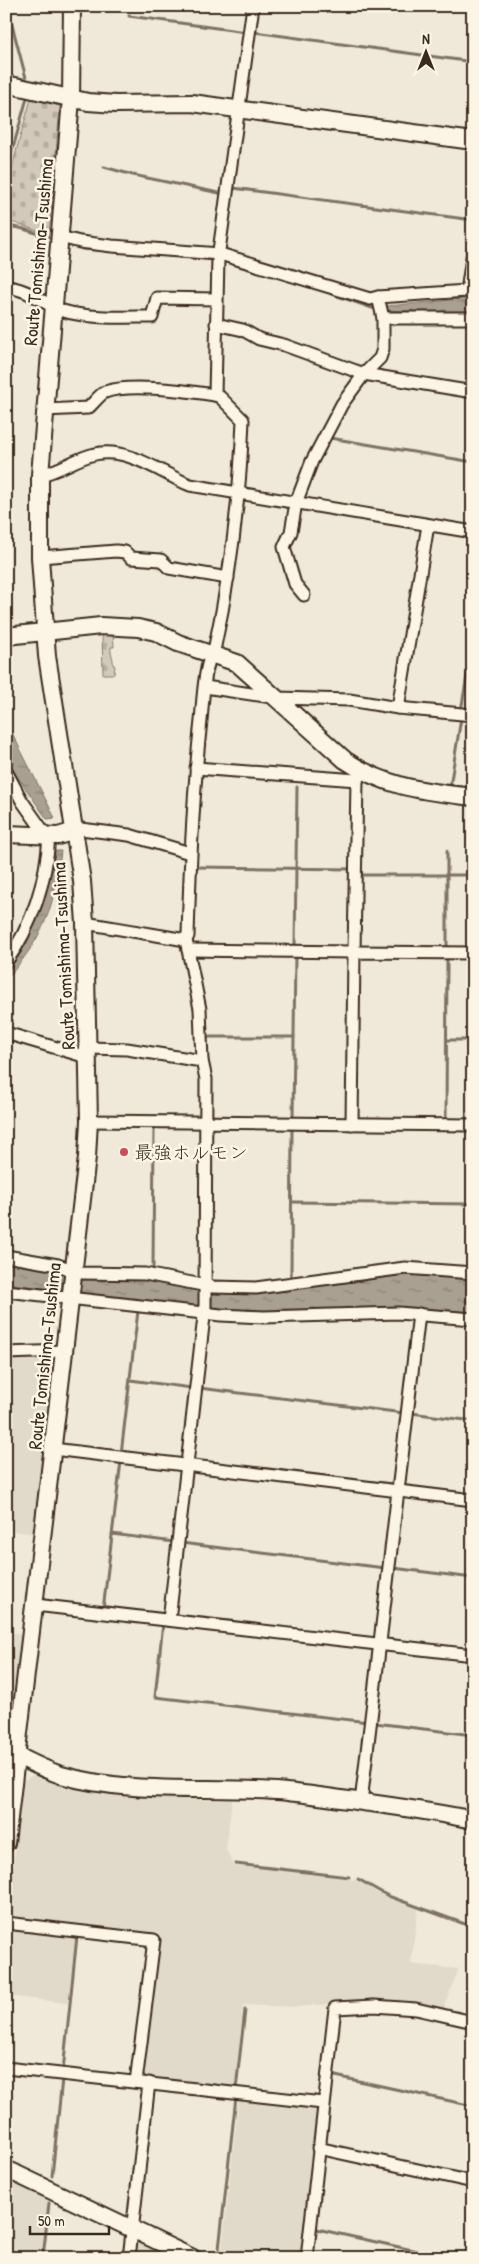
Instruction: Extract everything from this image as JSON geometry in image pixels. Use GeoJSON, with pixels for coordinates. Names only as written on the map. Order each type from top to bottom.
{"type":"FeatureCollection","features":[{"type":"Feature","properties":{"kind":"main road","name":"Route Tomishima-Tsushima"},"geometry":{"type":"LineString","coordinates":[[6,1843],[12,1752],[35,1604],[87,1157],[85,924],[82,881],[45,633],[40,556],[40,474],[71,99],[72,6]]}},
{"type":"Feature","properties":{"kind":"main road"},"geometry":{"type":"LineString","coordinates":[[6,84],[71,99],[116,104],[192,103],[473,141]]}},
{"type":"Feature","properties":{"kind":"main road"},"geometry":{"type":"LineString","coordinates":[[6,636],[101,626],[138,628],[156,632],[237,663],[346,760],[359,776],[397,786],[473,797]]}},
{"type":"Feature","properties":{"kind":"main road"},"geometry":{"type":"LineString","coordinates":[[6,834],[58,836],[75,831]]}},
{"type":"Feature","properties":{"kind":"main road"},"geometry":{"type":"LineString","coordinates":[[12,1752],[33,1764],[60,1774],[112,1785],[145,1789],[278,1791],[432,1811],[473,1820]]}},
{"type":"Feature","properties":{"kind":"main road"},"geometry":{"type":"LineString","coordinates":[[6,2169],[192,2258]]}},
{"type":"Feature","properties":{"kind":"street"},"geometry":{"type":"LineString","coordinates":[[215,395],[218,258],[253,6]]}},
{"type":"Feature","properties":{"kind":"street"},"geometry":{"type":"LineString","coordinates":[[60,237],[80,242],[112,246],[220,254],[370,299],[470,291],[473,251]]}},
{"type":"Feature","properties":{"kind":"street"},"geometry":{"type":"LineString","coordinates":[[6,288],[19,288],[54,307],[84,316],[152,317],[157,298],[216,299]]}},
{"type":"Feature","properties":{"kind":"street"},"geometry":{"type":"LineString","coordinates":[[304,595],[294,584],[284,547],[291,532],[296,503],[316,452],[342,404],[364,374],[380,358],[383,350],[383,315],[379,299]]}},
{"type":"Feature","properties":{"kind":"street"},"geometry":{"type":"LineString","coordinates":[[383,315],[473,318]]}},
{"type":"Feature","properties":{"kind":"street"},"geometry":{"type":"LineString","coordinates":[[216,324],[243,330],[260,339],[284,345],[364,374],[473,392]]}},
{"type":"Feature","properties":{"kind":"street"},"geometry":{"type":"LineString","coordinates":[[44,410],[88,408],[103,393],[121,390],[178,389],[220,397],[243,420],[238,494],[228,587],[215,646],[210,654],[205,686],[196,768],[190,853],[187,945],[200,1009],[202,1061],[206,1079],[206,1287],[169,1620]]}},
{"type":"Feature","properties":{"kind":"street"},"geometry":{"type":"LineString","coordinates":[[40,474],[51,473],[96,454],[118,454],[155,466],[172,477],[190,484],[238,494],[473,532]]}},
{"type":"Feature","properties":{"kind":"street"},"geometry":{"type":"LineString","coordinates":[[398,708],[428,525]]}},
{"type":"Feature","properties":{"kind":"street"},"geometry":{"type":"LineString","coordinates":[[40,556],[125,552],[131,558],[161,560],[169,568],[228,578]]}},
{"type":"Feature","properties":{"kind":"street"},"geometry":{"type":"LineString","coordinates":[[205,686],[278,698],[348,700],[398,708],[473,715]]}},
{"type":"Feature","properties":{"kind":"street"},"geometry":{"type":"LineString","coordinates":[[196,768],[359,776],[352,1124]]}},
{"type":"Feature","properties":{"kind":"street"},"geometry":{"type":"LineString","coordinates":[[6,771],[22,801],[47,835],[48,848],[34,914],[6,962]]}},
{"type":"Feature","properties":{"kind":"street"},"geometry":{"type":"LineString","coordinates":[[75,831],[82,829],[129,835],[190,853]]}},
{"type":"Feature","properties":{"kind":"street"},"geometry":{"type":"LineString","coordinates":[[85,924],[187,945],[354,952],[473,953]]}},
{"type":"Feature","properties":{"kind":"street"},"geometry":{"type":"LineString","coordinates":[[6,1033],[87,1053],[127,1049],[202,1061]]}},
{"type":"Feature","properties":{"kind":"street"},"geometry":{"type":"LineString","coordinates":[[88,1121],[473,1125]]}},
{"type":"Feature","properties":{"kind":"street"},"geometry":{"type":"LineString","coordinates":[[6,1256],[58,1265],[73,1272],[145,1274],[206,1287],[256,1288],[405,1268],[473,1273]]}},
{"type":"Feature","properties":{"kind":"street"},"geometry":{"type":"LineString","coordinates":[[8,1292],[264,1317],[398,1313],[473,1319]]}},
{"type":"Feature","properties":{"kind":"street"},"geometry":{"type":"LineString","coordinates":[[361,1802],[419,1314]]}},
{"type":"Feature","properties":{"kind":"street"},"geometry":{"type":"LineString","coordinates":[[6,1353],[64,1351]]}},
{"type":"Feature","properties":{"kind":"street"},"geometry":{"type":"LineString","coordinates":[[53,1449],[473,1500]]}},
{"type":"Feature","properties":{"kind":"street"},"geometry":{"type":"LineString","coordinates":[[35,1604],[473,1655]]}},
{"type":"Feature","properties":{"kind":"street"},"geometry":{"type":"LineString","coordinates":[[6,1923],[154,1940],[136,2082]]}},
{"type":"Feature","properties":{"kind":"street"},"geometry":{"type":"LineString","coordinates":[[307,2258],[335,2008],[374,2006],[416,2009],[473,2022]]}},
{"type":"Feature","properties":{"kind":"street"},"geometry":{"type":"LineString","coordinates":[[6,2068],[323,2103]]}},
{"type":"Feature","properties":{"kind":"street"},"geometry":{"type":"LineString","coordinates":[[129,2258],[149,2083]]}},
{"type":"Feature","properties":{"kind":"street"},"geometry":{"type":"LineString","coordinates":[[318,2148],[473,2182]]}},
{"type":"Feature","properties":{"kind":"shaded area"},"geometry":{"type":"Polygon","coordinates":[[[54,1356],[34,1534],[6,1530],[6,1358],[54,1356]]]}},
{"type":"Feature","properties":{"kind":"shaded area"},"geometry":{"type":"Polygon","coordinates":[[[6,1630],[21,1635],[10,1735],[6,1738],[6,1630]]]}},
{"type":"Feature","properties":{"kind":"shaded area"},"geometry":{"type":"Polygon","coordinates":[[[33,1775],[75,1787],[144,1795],[198,1795],[200,1800],[232,1800],[226,1849],[234,1866],[356,1880],[387,1898],[418,1909],[411,1964],[459,1969],[441,2013],[341,2003],[296,2007],[243,2005],[235,2089],[140,2079],[156,1939],[7,1921],[23,1781],[33,1775]]]}},
{"type":"Feature","properties":{"kind":"shaded area"},"geometry":{"type":"Polygon","coordinates":[[[7,1927],[76,1936],[68,2003],[6,1996],[7,1927]]]}},
{"type":"Feature","properties":{"kind":"shaded area"},"geometry":{"type":"Polygon","coordinates":[[[239,2097],[319,2106],[303,2258],[221,2258],[239,2097]]]}},
{"type":"Feature","properties":{"kind":"shaded area"},"geometry":{"type":"Polygon","coordinates":[[[6,2178],[48,2198],[42,2258],[6,2258],[6,2178]]]}},
{"type":"Feature","properties":{"kind":"shaded area"},"geometry":{"type":"Polygon","coordinates":[[[134,2239],[171,2258],[130,2258],[134,2239]]]}},
{"type":"Feature","properties":{"kind":"green space"},"geometry":{"type":"Polygon","coordinates":[[[31,99],[60,106],[49,235],[12,222],[9,219],[8,204],[11,174],[31,99]]]}},
{"type":"Feature","properties":{"kind":"green space"},"geometry":{"type":"Polygon","coordinates":[[[113,629],[114,647],[111,647],[111,650],[113,665],[115,666],[114,674],[103,674],[102,631],[113,629]]]}},
{"type":"Feature","properties":{"kind":"water"},"geometry":{"type":"Polygon","coordinates":[[[473,298],[473,313],[377,310],[376,307],[473,298]]]}},
{"type":"Feature","properties":{"kind":"water"},"geometry":{"type":"Polygon","coordinates":[[[6,721],[55,818],[47,819],[8,763],[6,759],[6,721]]]}},
{"type":"Feature","properties":{"kind":"water"},"geometry":{"type":"Polygon","coordinates":[[[51,851],[61,851],[55,889],[46,920],[30,949],[6,980],[6,970],[37,921],[51,851]]]}},
{"type":"Feature","properties":{"kind":"water"},"geometry":{"type":"Polygon","coordinates":[[[6,1262],[51,1269],[82,1281],[89,1278],[157,1281],[197,1290],[261,1292],[410,1274],[473,1278],[473,1312],[385,1307],[312,1312],[238,1312],[12,1284],[7,1287],[6,1294],[6,1262]]]}},
{"type":"Feature","properties":{"kind":"waterway"},"geometry":{"type":"LineString","coordinates":[[7,6],[26,78]]}},
{"type":"Feature","properties":{"kind":"waterway"},"geometry":{"type":"LineString","coordinates":[[129,16],[246,32]]}},
{"type":"Feature","properties":{"kind":"waterway"},"geometry":{"type":"LineString","coordinates":[[254,32],[473,62]]}},
{"type":"Feature","properties":{"kind":"waterway"},"geometry":{"type":"LineString","coordinates":[[6,173],[27,98]]}},
{"type":"Feature","properties":{"kind":"waterway"},"geometry":{"type":"LineString","coordinates":[[104,167],[224,194]]}},
{"type":"Feature","properties":{"kind":"waterway"},"geometry":{"type":"LineString","coordinates":[[233,188],[473,220]]}},
{"type":"Feature","properties":{"kind":"waterway"},"geometry":{"type":"LineString","coordinates":[[6,226],[20,228],[49,237]]}},
{"type":"Feature","properties":{"kind":"waterway"},"geometry":{"type":"LineString","coordinates":[[6,244],[10,258],[6,272]]}},
{"type":"Feature","properties":{"kind":"waterway"},"geometry":{"type":"LineString","coordinates":[[82,249],[109,251]]}},
{"type":"Feature","properties":{"kind":"waterway"},"geometry":{"type":"LineString","coordinates":[[150,254],[215,260]]}},
{"type":"Feature","properties":{"kind":"waterway"},"geometry":{"type":"LineString","coordinates":[[318,289],[372,308],[379,308]]}},
{"type":"Feature","properties":{"kind":"waterway"},"geometry":{"type":"LineString","coordinates":[[336,403],[353,379]]}},
{"type":"Feature","properties":{"kind":"waterway"},"geometry":{"type":"LineString","coordinates":[[330,438],[473,462]]}},
{"type":"Feature","properties":{"kind":"waterway"},"geometry":{"type":"LineString","coordinates":[[461,711],[473,640]]}},
{"type":"Feature","properties":{"kind":"waterway"},"geometry":{"type":"LineString","coordinates":[[450,787],[461,718]]}},
{"type":"Feature","properties":{"kind":"waterway"},"geometry":{"type":"LineString","coordinates":[[295,948],[297,787]]}},
{"type":"Feature","properties":{"kind":"waterway"},"geometry":{"type":"LineString","coordinates":[[447,851],[447,950]]}},
{"type":"Feature","properties":{"kind":"waterway"},"geometry":{"type":"LineString","coordinates":[[193,867],[352,869]]}},
{"type":"Feature","properties":{"kind":"waterway"},"geometry":{"type":"LineString","coordinates":[[359,875],[473,875]]}},
{"type":"Feature","properties":{"kind":"waterway"},"geometry":{"type":"LineString","coordinates":[[6,941],[14,941]]}},
{"type":"Feature","properties":{"kind":"waterway"},"geometry":{"type":"LineString","coordinates":[[293,1120],[295,955]]}},
{"type":"Feature","properties":{"kind":"waterway"},"geometry":{"type":"LineString","coordinates":[[446,1122],[447,956]]}},
{"type":"Feature","properties":{"kind":"waterway"},"geometry":{"type":"LineString","coordinates":[[205,1037],[294,1037]]}},
{"type":"Feature","properties":{"kind":"waterway"},"geometry":{"type":"LineString","coordinates":[[447,1040],[473,1040]]}},
{"type":"Feature","properties":{"kind":"waterway"},"geometry":{"type":"LineString","coordinates":[[153,1271],[154,1125]]}},
{"type":"Feature","properties":{"kind":"waterway"},"geometry":{"type":"LineString","coordinates":[[291,1276],[292,1127]]}},
{"type":"Feature","properties":{"kind":"waterway"},"geometry":{"type":"LineString","coordinates":[[292,1202],[473,1204]]}},
{"type":"Feature","properties":{"kind":"waterway"},"geometry":{"type":"LineString","coordinates":[[121,1454],[138,1311]]}},
{"type":"Feature","properties":{"kind":"waterway"},"geometry":{"type":"LineString","coordinates":[[130,1380],[192,1388]]}},
{"type":"Feature","properties":{"kind":"waterway"},"geometry":{"type":"LineString","coordinates":[[199,1388],[404,1413]]}},
{"type":"Feature","properties":{"kind":"waterway"},"geometry":{"type":"LineString","coordinates":[[411,1413],[473,1421]]}},
{"type":"Feature","properties":{"kind":"waterway"},"geometry":{"type":"LineString","coordinates":[[103,1610],[121,1461]]}},
{"type":"Feature","properties":{"kind":"waterway"},"geometry":{"type":"LineString","coordinates":[[112,1534],[174,1542]]}},
{"type":"Feature","properties":{"kind":"waterway"},"geometry":{"type":"LineString","coordinates":[[181,1543],[385,1568]]}},
{"type":"Feature","properties":{"kind":"waterway"},"geometry":{"type":"LineString","coordinates":[[393,1568],[473,1578]]}},
{"type":"Feature","properties":{"kind":"waterway"},"geometry":{"type":"LineString","coordinates":[[161,1623],[163,1623],[155,1697],[368,1722]]}},
{"type":"Feature","properties":{"kind":"waterway"},"geometry":{"type":"LineString","coordinates":[[375,1723],[473,1735]]}},
{"type":"Feature","properties":{"kind":"waterway"},"geometry":{"type":"LineString","coordinates":[[236,1864],[349,1877]]}},
{"type":"Feature","properties":{"kind":"waterway"},"geometry":{"type":"LineString","coordinates":[[358,1879],[388,1896],[473,1927]]}},
{"type":"Feature","properties":{"kind":"waterway"},"geometry":{"type":"LineString","coordinates":[[63,2071],[77,1936]]}},
{"type":"Feature","properties":{"kind":"waterway"},"geometry":{"type":"LineString","coordinates":[[236,2089],[245,2010]]}},
{"type":"Feature","properties":{"kind":"waterway"},"geometry":{"type":"LineString","coordinates":[[331,2075],[473,2106]]}},
{"type":"Feature","properties":{"kind":"waterway"},"geometry":{"type":"LineString","coordinates":[[52,2176],[62,2079]]}},
{"type":"Feature","properties":{"kind":"waterway"},"geometry":{"type":"LineString","coordinates":[[218,2258],[236,2097]]}},
{"type":"Feature","properties":{"kind":"waterway"},"geometry":{"type":"LineString","coordinates":[[43,2258],[49,2203]]}},
{"type":"Feature","properties":{"kind":"waterway"},"geometry":{"type":"LineString","coordinates":[[317,2229],[449,2258]]}},
{"type":"Feature","properties":{"kind":"place","name":"最強ホルモン"},"geometry":{"type":"Point","coordinates":[124,1152]}}]}
